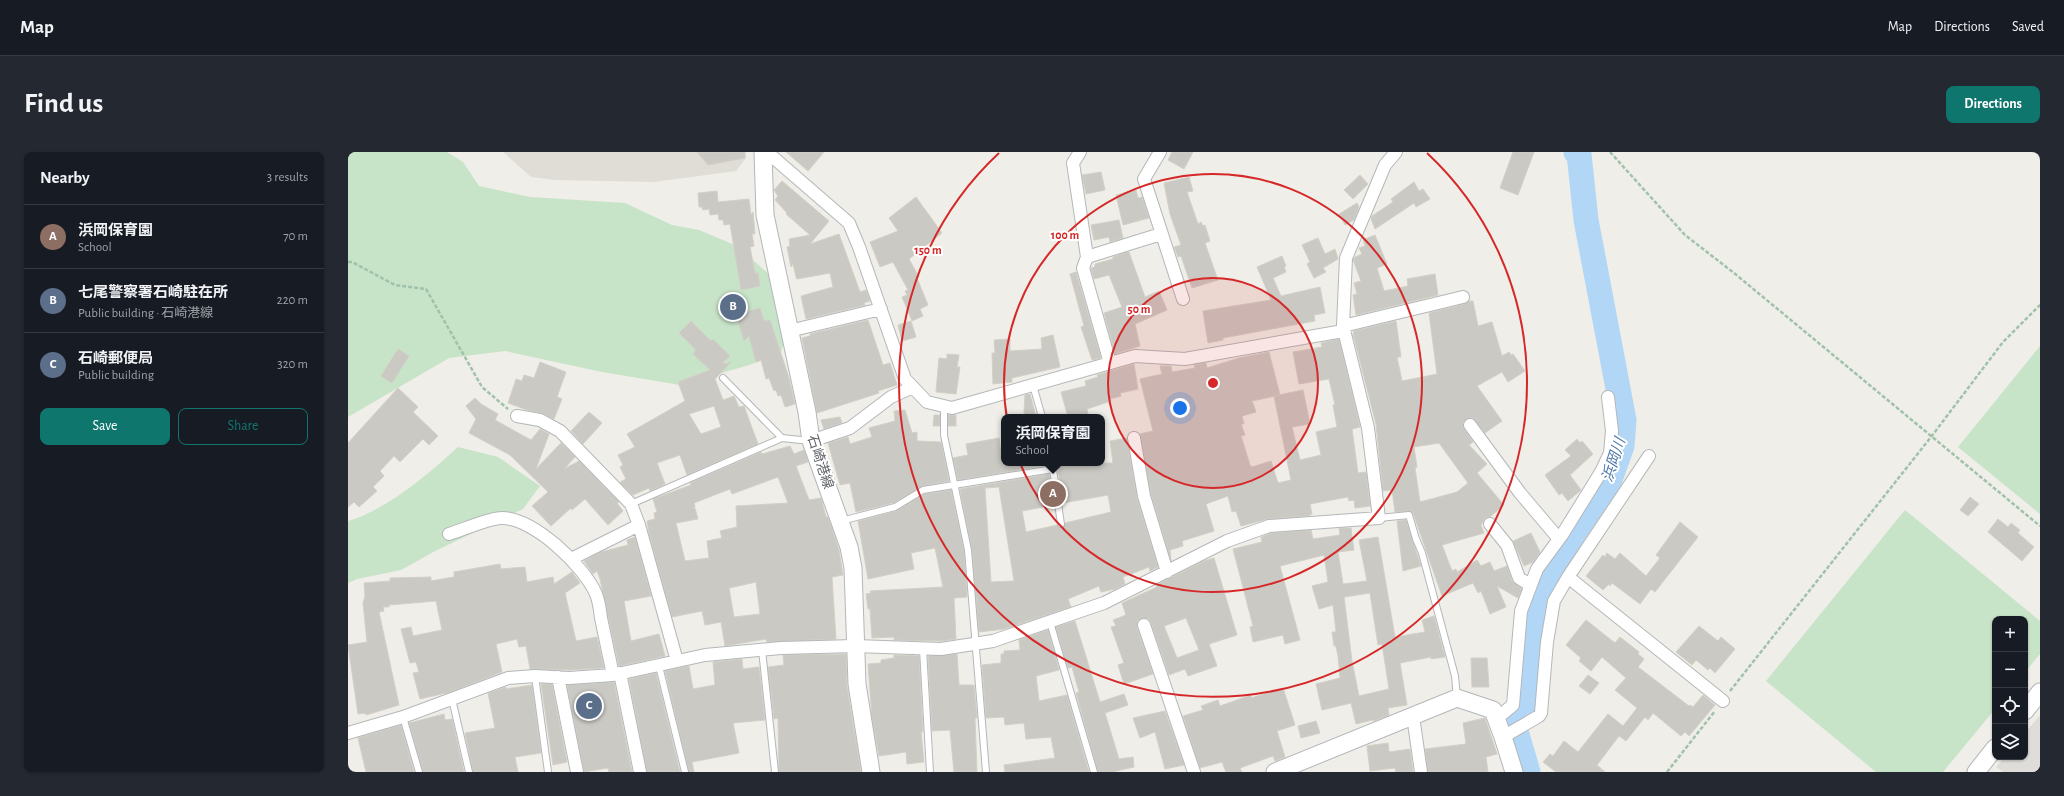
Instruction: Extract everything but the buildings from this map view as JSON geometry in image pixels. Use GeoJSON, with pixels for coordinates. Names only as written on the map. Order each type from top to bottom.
{"type":"FeatureCollection","features":[{"type":"Feature","properties":{"kind":"main road","name":"石崎港線"},"geometry":{"type":"LineString","coordinates":[[763,152],[764,216],[811,442],[849,547],[853,568],[855,646],[858,684],[871,772]]}},
{"type":"Feature","properties":{"kind":"main road"},"geometry":{"type":"LineString","coordinates":[[2028,707],[2040,692]]}},
{"type":"Feature","properties":{"kind":"main road"},"geometry":{"type":"LineString","coordinates":[[1275,772],[1305,766],[1413,716],[1457,698],[1492,710],[1503,737],[1514,772]]}},
{"type":"Feature","properties":{"kind":"main road"},"geometry":{"type":"LineString","coordinates":[[1976,772],[1992,752]]}},
{"type":"Feature","properties":{"kind":"street"},"geometry":{"type":"LineString","coordinates":[[767,152],[849,223],[905,379],[927,402],[952,408],[1135,356],[1185,359],[1343,329],[1462,297]]}},
{"type":"Feature","properties":{"kind":"street"},"geometry":{"type":"LineString","coordinates":[[1080,152],[1073,163],[1087,257],[1083,268],[1110,363]]}},
{"type":"Feature","properties":{"kind":"street"},"geometry":{"type":"LineString","coordinates":[[1160,152],[1144,179],[1182,298]]}},
{"type":"Feature","properties":{"kind":"street"},"geometry":{"type":"LineString","coordinates":[[348,733],[403,716],[508,678],[535,676],[570,678],[616,674],[705,655],[762,650],[855,646],[941,649],[993,641],[1104,603],[1227,541],[1270,526],[1379,518],[1368,428],[1343,329],[1346,258],[1385,165],[1396,152]]}},
{"type":"Feature","properties":{"kind":"street"},"geometry":{"type":"LineString","coordinates":[[1087,257],[1161,234]]}},
{"type":"Feature","properties":{"kind":"street"},"geometry":{"type":"LineString","coordinates":[[789,331],[881,309]]}},
{"type":"Feature","properties":{"kind":"street"},"geometry":{"type":"LineString","coordinates":[[811,442],[850,428],[891,397],[913,387]]}},
{"type":"Feature","properties":{"kind":"street"},"geometry":{"type":"LineString","coordinates":[[1496,719],[1513,705],[1521,611],[1530,585],[1537,569],[1559,539],[1601,472],[1610,453],[1612,431],[1608,397]]}},
{"type":"Feature","properties":{"kind":"street"},"geometry":{"type":"LineString","coordinates":[[517,416],[540,420],[560,432],[631,504],[639,525],[677,661]]}},
{"type":"Feature","properties":{"kind":"street"},"geometry":{"type":"LineString","coordinates":[[1470,425],[1520,493],[1559,539]]}},
{"type":"Feature","properties":{"kind":"street"},"geometry":{"type":"LineString","coordinates":[[1134,438],[1144,496],[1167,572]]}},
{"type":"Feature","properties":{"kind":"street"},"geometry":{"type":"LineString","coordinates":[[1503,737],[1541,713],[1550,616],[1554,601],[1568,577],[1650,456]]}},
{"type":"Feature","properties":{"kind":"street"},"geometry":{"type":"LineString","coordinates":[[449,534],[500,518],[513,518],[531,527],[571,559],[586,576],[596,594],[640,772]]}},
{"type":"Feature","properties":{"kind":"street"},"geometry":{"type":"LineString","coordinates":[[1490,524],[1507,545],[1519,578],[1530,585]]}},
{"type":"Feature","properties":{"kind":"street"},"geometry":{"type":"LineString","coordinates":[[571,559],[639,525]]}},
{"type":"Feature","properties":{"kind":"street"},"geometry":{"type":"LineString","coordinates":[[1568,577],[1723,701]]}},
{"type":"Feature","properties":{"kind":"street"},"geometry":{"type":"LineString","coordinates":[[1144,625],[1194,772]]}},
{"type":"Feature","properties":{"kind":"street"},"geometry":{"type":"LineString","coordinates":[[558,677],[577,772]]}},
{"type":"Feature","properties":{"kind":"street"},"geometry":{"type":"LineString","coordinates":[[1413,716],[1421,772]]}},
{"type":"Feature","properties":{"kind":"lane"},"geometry":{"type":"LineString","coordinates":[[723,378],[782,438]]}},
{"type":"Feature","properties":{"kind":"lane"},"geometry":{"type":"LineString","coordinates":[[1034,385],[1041,414]]}},
{"type":"Feature","properties":{"kind":"lane"},"geometry":{"type":"LineString","coordinates":[[944,406],[944,435],[968,550],[986,772]]}},
{"type":"Feature","properties":{"kind":"lane"},"geometry":{"type":"LineString","coordinates":[[631,504],[782,438],[811,442]]}},
{"type":"Feature","properties":{"kind":"lane"},"geometry":{"type":"LineString","coordinates":[[840,522],[895,507],[923,490],[1053,466],[1061,524]]}},
{"type":"Feature","properties":{"kind":"lane"},"geometry":{"type":"LineString","coordinates":[[1379,518],[1409,516],[1416,539],[1422,552],[1455,676],[1457,698]]}},
{"type":"Feature","properties":{"kind":"lane"},"geometry":{"type":"LineString","coordinates":[[1050,622],[1094,772]]}},
{"type":"Feature","properties":{"kind":"lane"},"geometry":{"type":"LineString","coordinates":[[923,649],[930,772]]}},
{"type":"Feature","properties":{"kind":"lane"},"geometry":{"type":"LineString","coordinates":[[762,650],[775,772]]}},
{"type":"Feature","properties":{"kind":"lane"},"geometry":{"type":"LineString","coordinates":[[659,666],[685,772]]}},
{"type":"Feature","properties":{"kind":"lane"},"geometry":{"type":"LineString","coordinates":[[535,676],[548,772]]}},
{"type":"Feature","properties":{"kind":"lane"},"geometry":{"type":"LineString","coordinates":[[452,699],[469,772]]}},
{"type":"Feature","properties":{"kind":"lane"},"geometry":{"type":"LineString","coordinates":[[403,716],[419,772]]}},
{"type":"Feature","properties":{"kind":"path"},"geometry":{"type":"LineString","coordinates":[[1610,152],[1685,235],[1740,278],[2040,526]]}},
{"type":"Feature","properties":{"kind":"path"},"geometry":{"type":"LineString","coordinates":[[348,262],[352,262],[395,285],[426,289],[482,387],[517,416]]}},
{"type":"Feature","properties":{"kind":"path"},"geometry":{"type":"LineString","coordinates":[[1667,772],[1833,559],[1931,437],[2003,342],[2040,306]]}},
{"type":"Feature","properties":{"kind":"shaded area"},"geometry":{"type":"Polygon","coordinates":[[[503,152],[745,152],[746,158],[736,171],[654,182],[555,180],[531,177],[503,152]]]}},
{"type":"Feature","properties":{"kind":"shaded area"},"geometry":{"type":"Polygon","coordinates":[[[2040,715],[2040,772],[2003,772],[1996,767],[2002,760],[2028,760],[2028,729],[2040,715]]]}},
{"type":"Feature","properties":{"kind":"green space"},"geometry":{"type":"Polygon","coordinates":[[[348,152],[447,152],[463,162],[479,186],[530,197],[625,203],[672,225],[699,230],[737,246],[778,282],[793,320],[780,354],[749,365],[680,385],[602,372],[505,351],[449,358],[348,417],[348,152]]]}},
{"type":"Feature","properties":{"kind":"green space"},"geometry":{"type":"Polygon","coordinates":[[[2040,346],[2040,514],[1958,447],[2040,346]]]}},
{"type":"Feature","properties":{"kind":"green space"},"geometry":{"type":"Polygon","coordinates":[[[458,447],[498,457],[540,486],[523,509],[435,551],[401,570],[357,579],[348,583],[348,521],[377,509],[392,500],[421,479],[458,447]]]}},
{"type":"Feature","properties":{"kind":"green space"},"geometry":{"type":"Polygon","coordinates":[[[1905,510],[2040,621],[2040,654],[2028,668],[2028,616],[1992,616],[1992,713],[1943,772],[1876,772],[1766,681],[1905,510]]]}},
{"type":"Feature","properties":{"kind":"waterway","name":"浜岡川"},"geometry":{"type":"LineString","coordinates":[[1528,772],[1513,721],[1525,708],[1534,621],[1542,596],[1572,536],[1609,482],[1622,446],[1624,420],[1586,220],[1579,154],[1576,152]]}},
{"type":"Feature","properties":{"kind":"place","name":"七尾警察署石崎駐在所"},"geometry":{"type":"Point","coordinates":[733,307]}},
{"type":"Feature","properties":{"kind":"place","name":"浜岡保育園"},"geometry":{"type":"Point","coordinates":[1053,494]}},
{"type":"Feature","properties":{"kind":"place","name":"石崎郵便局"},"geometry":{"type":"Point","coordinates":[589,706]}}]}
